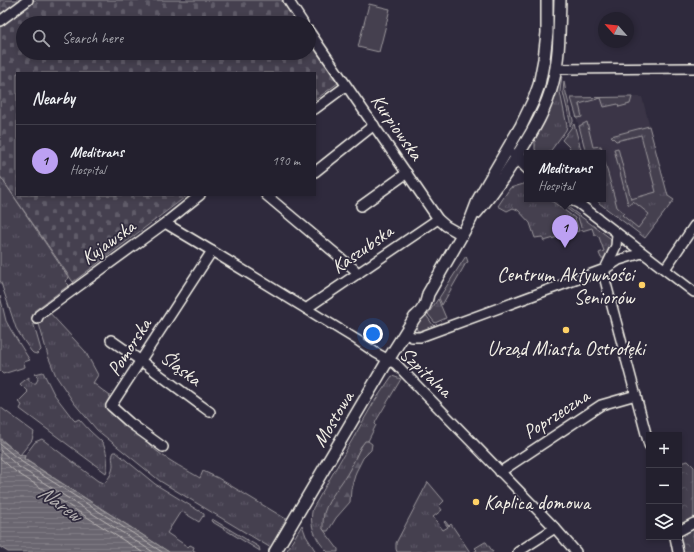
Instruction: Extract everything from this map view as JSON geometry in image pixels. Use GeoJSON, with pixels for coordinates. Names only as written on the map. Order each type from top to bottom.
{"type":"FeatureCollection","features":[{"type":"Feature","properties":{"kind":"main road","name":"Mostowa"},"geometry":{"type":"LineString","coordinates":[[472,219],[479,198],[528,112],[539,84],[546,48],[547,0]]}},
{"type":"Feature","properties":{"kind":"main road","name":"Mostowa"},"geometry":{"type":"LineString","coordinates":[[524,150],[527,140],[545,107],[556,70],[560,0]]}},
{"type":"Feature","properties":{"kind":"main road"},"geometry":{"type":"LineString","coordinates":[[527,140],[530,150]]}},
{"type":"Feature","properties":{"kind":"main road","name":"Mostowa"},"geometry":{"type":"LineString","coordinates":[[275,552],[415,316],[416,309],[420,301],[428,294],[472,219],[498,185],[522,158]]}},
{"type":"Feature","properties":{"kind":"street"},"geometry":{"type":"LineString","coordinates":[[0,21],[28,0]]}},
{"type":"Feature","properties":{"kind":"street"},"geometry":{"type":"LineString","coordinates":[[288,0],[298,16]]}},
{"type":"Feature","properties":{"kind":"street","name":"Kurpiowska"},"geometry":{"type":"LineString","coordinates":[[316,41],[438,219],[446,226],[462,235]]}},
{"type":"Feature","properties":{"kind":"street"},"geometry":{"type":"LineString","coordinates":[[556,70],[694,68]]}},
{"type":"Feature","properties":{"kind":"street"},"geometry":{"type":"LineString","coordinates":[[316,108],[346,86]]}},
{"type":"Feature","properties":{"kind":"street"},"geometry":{"type":"LineString","coordinates":[[316,171],[374,125]]}},
{"type":"Feature","properties":{"kind":"street"},"geometry":{"type":"LineString","coordinates":[[506,150],[522,158]]}},
{"type":"Feature","properties":{"kind":"street"},"geometry":{"type":"LineString","coordinates":[[361,206],[407,173]]}},
{"type":"Feature","properties":{"kind":"street","name":"Kujawska"},"geometry":{"type":"LineString","coordinates":[[37,319],[199,196]]}},
{"type":"Feature","properties":{"kind":"street"},"geometry":{"type":"LineString","coordinates":[[267,196],[358,274]]}},
{"type":"Feature","properties":{"kind":"street"},"geometry":{"type":"LineString","coordinates":[[577,202],[694,292]]}},
{"type":"Feature","properties":{"kind":"street","name":"Kaszubska"},"geometry":{"type":"LineString","coordinates":[[307,309],[438,219]]}},
{"type":"Feature","properties":{"kind":"street","name":"Szpitalna"},"geometry":{"type":"LineString","coordinates":[[165,223],[396,364],[555,528],[576,552]]}},
{"type":"Feature","properties":{"kind":"street"},"geometry":{"type":"LineString","coordinates":[[665,270],[694,226]]}},
{"type":"Feature","properties":{"kind":"street"},"geometry":{"type":"LineString","coordinates":[[617,234],[616,246],[605,269],[605,280],[646,433]]}},
{"type":"Feature","properties":{"kind":"street","name":"Pomorska"},"geometry":{"type":"LineString","coordinates":[[163,447],[130,423],[111,406],[212,251]]}},
{"type":"Feature","properties":{"kind":"street"},"geometry":{"type":"LineString","coordinates":[[405,333],[420,337],[605,269],[619,260],[642,252]]}},
{"type":"Feature","properties":{"kind":"street","name":"Śląska"},"geometry":{"type":"LineString","coordinates":[[111,340],[210,412]]}},
{"type":"Feature","properties":{"kind":"street","name":"Poprzeczna"},"geometry":{"type":"LineString","coordinates":[[500,472],[601,405],[636,395]]}},
{"type":"Feature","properties":{"kind":"street"},"geometry":{"type":"LineString","coordinates":[[682,530],[694,523]]}},
{"type":"Feature","properties":{"kind":"street"},"geometry":{"type":"LineString","coordinates":[[518,552],[555,528]]}},
{"type":"Feature","properties":{"kind":"street"},"geometry":{"type":"LineString","coordinates":[[676,540],[678,552]]}},
{"type":"Feature","properties":{"kind":"shaded area"},"geometry":{"type":"Polygon","coordinates":[[[642,97],[668,196],[674,200],[645,238],[599,203],[606,202],[606,150],[585,150],[571,98],[642,97]]]}},
{"type":"Feature","properties":{"kind":"green space"},"geometry":{"type":"Polygon","coordinates":[[[0,0],[25,0],[0,18],[0,0]]]}},
{"type":"Feature","properties":{"kind":"green space"},"geometry":{"type":"Polygon","coordinates":[[[33,0],[281,0],[292,16],[16,16],[16,60],[316,60],[316,51],[338,83],[316,99],[316,72],[16,72],[16,196],[187,196],[73,282],[0,176],[0,24],[33,0]]]}},
{"type":"Feature","properties":{"kind":"green space"},"geometry":{"type":"Polygon","coordinates":[[[369,4],[390,9],[379,52],[358,47],[369,4]]]}},
{"type":"Feature","properties":{"kind":"green space"},"geometry":{"type":"Polygon","coordinates":[[[562,75],[560,92],[567,126],[566,130],[551,150],[536,150],[535,137],[559,77],[562,75]]]}},
{"type":"Feature","properties":{"kind":"green space"},"geometry":{"type":"Polygon","coordinates":[[[564,81],[573,120],[570,126],[563,92],[564,81]]]}},
{"type":"Feature","properties":{"kind":"green space"},"geometry":{"type":"Polygon","coordinates":[[[632,97],[630,104],[619,107],[618,104],[604,107],[601,98],[579,104],[582,117],[577,118],[571,98],[632,97]]]}},
{"type":"Feature","properties":{"kind":"green space"},"geometry":{"type":"Polygon","coordinates":[[[587,122],[593,147],[601,146],[602,150],[585,150],[579,126],[587,122]]]}},
{"type":"Feature","properties":{"kind":"green space"},"geometry":{"type":"Polygon","coordinates":[[[574,124],[581,150],[570,150],[570,148],[562,140],[574,124]]]}},
{"type":"Feature","properties":{"kind":"green space"},"geometry":{"type":"Polygon","coordinates":[[[649,126],[668,196],[674,200],[645,238],[599,203],[606,202],[606,166],[617,207],[624,213],[622,215],[638,228],[649,214],[633,201],[630,205],[628,204],[614,149],[618,148],[631,199],[656,192],[641,135],[616,141],[611,136],[649,126]]]}},
{"type":"Feature","properties":{"kind":"green space"},"geometry":{"type":"Polygon","coordinates":[[[0,176],[69,278],[65,281],[69,285],[34,311],[36,313],[33,318],[33,322],[41,350],[37,354],[31,351],[16,328],[0,280],[0,176]]]}},
{"type":"Feature","properties":{"kind":"green space"},"geometry":{"type":"Polygon","coordinates":[[[524,184],[524,202],[553,202],[575,218],[579,231],[544,241],[542,237],[535,238],[530,223],[518,210],[513,208],[507,211],[498,206],[510,188],[524,184]]]}},
{"type":"Feature","properties":{"kind":"green space"},"geometry":{"type":"Polygon","coordinates":[[[558,202],[561,202],[610,238],[612,247],[610,252],[604,258],[601,258],[599,253],[604,251],[599,237],[594,234],[592,228],[582,231],[578,217],[558,202]]]}},
{"type":"Feature","properties":{"kind":"green space"},"geometry":{"type":"Polygon","coordinates":[[[466,256],[468,262],[442,305],[439,298],[466,256]]]}},
{"type":"Feature","properties":{"kind":"green space"},"geometry":{"type":"Polygon","coordinates":[[[0,296],[6,321],[30,360],[24,362],[25,367],[3,374],[0,371],[0,296]]]}},
{"type":"Feature","properties":{"kind":"green space"},"geometry":{"type":"Polygon","coordinates":[[[438,299],[446,318],[435,323],[428,314],[438,299]]]}},
{"type":"Feature","properties":{"kind":"green space"},"geometry":{"type":"Polygon","coordinates":[[[48,311],[85,351],[98,375],[93,383],[110,396],[106,404],[111,410],[146,439],[149,444],[162,455],[200,478],[203,471],[218,478],[286,519],[271,548],[160,481],[97,430],[74,403],[56,376],[48,356],[39,324],[39,319],[48,311]]]}},
{"type":"Feature","properties":{"kind":"green space"},"geometry":{"type":"Polygon","coordinates":[[[424,314],[435,328],[421,332],[417,330],[416,327],[424,314]]]}},
{"type":"Feature","properties":{"kind":"green space"},"geometry":{"type":"Polygon","coordinates":[[[43,372],[54,394],[73,419],[75,421],[79,419],[102,442],[107,457],[106,473],[20,409],[22,405],[18,402],[28,392],[20,384],[29,377],[30,382],[36,383],[38,379],[35,374],[43,372]]]}},
{"type":"Feature","properties":{"kind":"green space"},"geometry":{"type":"Polygon","coordinates":[[[392,376],[401,379],[376,421],[376,425],[368,441],[361,446],[323,529],[338,549],[338,552],[328,552],[320,543],[314,532],[312,526],[313,508],[374,402],[392,376]]]}},
{"type":"Feature","properties":{"kind":"green space"},"geometry":{"type":"Polygon","coordinates":[[[0,407],[34,432],[32,440],[20,455],[0,438],[0,407]]]}},
{"type":"Feature","properties":{"kind":"green space"},"geometry":{"type":"Polygon","coordinates":[[[42,439],[98,481],[103,483],[106,482],[112,472],[112,458],[114,452],[116,452],[155,484],[204,514],[204,517],[203,516],[199,522],[181,511],[167,533],[188,547],[190,545],[194,547],[193,550],[196,552],[169,552],[23,458],[35,442],[42,439]]]}},
{"type":"Feature","properties":{"kind":"green space"},"geometry":{"type":"Polygon","coordinates":[[[365,441],[372,444],[371,450],[363,458],[356,472],[351,489],[350,502],[336,518],[328,531],[325,531],[323,529],[323,521],[326,507],[347,475],[365,441]]]}},
{"type":"Feature","properties":{"kind":"green space"},"geometry":{"type":"Polygon","coordinates":[[[688,461],[694,467],[694,519],[682,525],[682,468],[682,462],[688,461]]]}},
{"type":"Feature","properties":{"kind":"green space"},"geometry":{"type":"Polygon","coordinates":[[[428,482],[444,501],[439,506],[442,510],[433,517],[443,530],[448,527],[444,522],[445,521],[449,526],[451,524],[470,552],[397,552],[396,543],[428,482]]]}},
{"type":"Feature","properties":{"kind":"green space"},"geometry":{"type":"Polygon","coordinates":[[[212,519],[259,547],[260,551],[211,521],[212,519]]]}},
{"type":"Feature","properties":{"kind":"green space"},"geometry":{"type":"Polygon","coordinates":[[[302,525],[306,536],[316,552],[286,552],[302,525]]]}},
{"type":"Feature","properties":{"kind":"green space"},"geometry":{"type":"Polygon","coordinates":[[[694,527],[694,552],[682,552],[680,542],[682,540],[682,536],[694,527]]]}},
{"type":"Feature","properties":{"kind":"green space"},"geometry":{"type":"Polygon","coordinates":[[[485,542],[493,552],[474,552],[477,550],[475,548],[485,542]]]}},
{"type":"Feature","properties":{"kind":"water","name":"Narew"},"geometry":{"type":"Polygon","coordinates":[[[0,439],[20,455],[25,456],[24,459],[169,552],[8,552],[0,547],[0,439]]]}},
{"type":"Feature","properties":{"kind":"place","name":"Meditrans"},"geometry":{"type":"Point","coordinates":[565,248]}},
{"type":"Feature","properties":{"kind":"place","name":"Centrum Aktywności Seniorów"},"geometry":{"type":"Point","coordinates":[642,285]}},
{"type":"Feature","properties":{"kind":"place","name":"Urząd Miasta Ostrołęki"},"geometry":{"type":"Point","coordinates":[566,330]}},
{"type":"Feature","properties":{"kind":"place","name":"Kaplica domowa"},"geometry":{"type":"Point","coordinates":[476,502]}}]}
